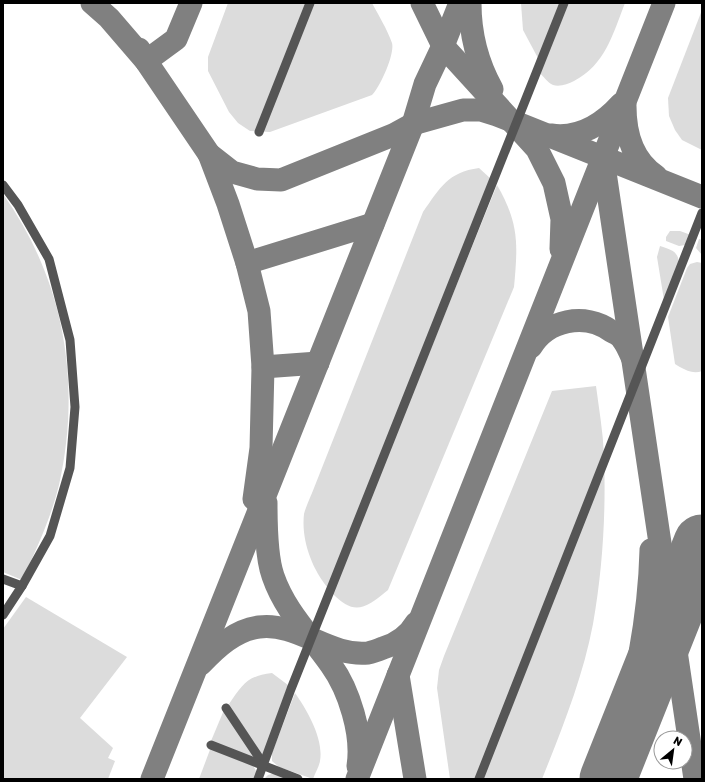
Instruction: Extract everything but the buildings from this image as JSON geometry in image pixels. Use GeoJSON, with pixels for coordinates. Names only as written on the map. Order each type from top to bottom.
{"type":"FeatureCollection","features":[{"type":"Feature","properties":{"kind":"lane"},"geometry":{"type":"LineString","coordinates":[[259,132],[310,3]]}},
{"type":"Feature","properties":{"kind":"lane"},"geometry":{"type":"LineString","coordinates":[[258,779],[294,682],[564,3]]}},
{"type":"Feature","properties":{"kind":"lane"},"geometry":{"type":"LineString","coordinates":[[3,184],[18,205],[49,259],[70,340],[75,407],[70,468],[50,536],[22,586],[3,615]]}},
{"type":"Feature","properties":{"kind":"lane"},"geometry":{"type":"LineString","coordinates":[[479,779],[702,213]]}},
{"type":"Feature","properties":{"kind":"lane"},"geometry":{"type":"LineString","coordinates":[[3,579],[22,586]]}},
{"type":"Feature","properties":{"kind":"lane"},"geometry":{"type":"LineString","coordinates":[[226,708],[264,765]]}},
{"type":"Feature","properties":{"kind":"lane"},"geometry":{"type":"LineString","coordinates":[[211,745],[298,779]]}},
{"type":"Feature","properties":{"kind":"shaded area"},"geometry":{"type":"Polygon","coordinates":[[[228,3],[372,3],[392,43],[391,55],[383,78],[372,95],[270,132],[250,131],[238,123],[229,112],[208,71],[208,57],[228,3]]]}},
{"type":"Feature","properties":{"kind":"shaded area"},"geometry":{"type":"Polygon","coordinates":[[[521,3],[562,3],[539,60],[523,30],[521,3]]]}},
{"type":"Feature","properties":{"kind":"shaded area"},"geometry":{"type":"Polygon","coordinates":[[[567,3],[625,3],[612,37],[601,57],[585,74],[574,81],[556,86],[549,83],[539,72],[567,3]]]}},
{"type":"Feature","properties":{"kind":"shaded area"},"geometry":{"type":"Polygon","coordinates":[[[702,10],[702,150],[682,140],[675,130],[669,116],[668,98],[702,10]]]}},
{"type":"Feature","properties":{"kind":"shaded area"},"geometry":{"type":"Polygon","coordinates":[[[479,168],[491,179],[328,588],[317,572],[306,544],[304,534],[304,514],[306,508],[423,212],[440,189],[452,177],[468,170],[479,168]]]}},
{"type":"Feature","properties":{"kind":"shaded area"},"geometry":{"type":"Polygon","coordinates":[[[497,185],[510,211],[515,234],[516,258],[514,287],[388,590],[373,602],[366,605],[353,607],[347,605],[332,593],[497,185]]]}},
{"type":"Feature","properties":{"kind":"shaded area"},"geometry":{"type":"Polygon","coordinates":[[[3,194],[24,227],[41,261],[54,297],[62,333],[67,370],[69,408],[66,446],[56,497],[38,545],[22,580],[3,572],[3,194]]]}},
{"type":"Feature","properties":{"kind":"shaded area"},"geometry":{"type":"Polygon","coordinates":[[[670,231],[680,231],[691,235],[685,245],[679,246],[666,241],[666,237],[670,231]]]}},
{"type":"Feature","properties":{"kind":"shaded area"},"geometry":{"type":"Polygon","coordinates":[[[699,239],[702,240],[702,255],[696,248],[699,239]]]}},
{"type":"Feature","properties":{"kind":"shaded area"},"geometry":{"type":"Polygon","coordinates":[[[660,246],[675,253],[679,262],[664,300],[657,257],[660,246]]]}},
{"type":"Feature","properties":{"kind":"shaded area"},"geometry":{"type":"Polygon","coordinates":[[[697,262],[702,263],[702,371],[692,372],[675,364],[668,317],[687,268],[690,264],[697,262]]]}},
{"type":"Feature","properties":{"kind":"shaded area"},"geometry":{"type":"Polygon","coordinates":[[[596,386],[602,429],[605,497],[599,582],[593,624],[584,664],[564,722],[542,779],[450,779],[437,688],[439,670],[444,656],[552,391],[596,386]]]}},
{"type":"Feature","properties":{"kind":"shaded area"},"geometry":{"type":"Polygon","coordinates":[[[26,597],[127,657],[80,718],[113,748],[108,758],[115,761],[108,779],[3,779],[3,629],[26,597]]]}},
{"type":"Feature","properties":{"kind":"shaded area"},"geometry":{"type":"Polygon","coordinates":[[[272,673],[288,685],[263,755],[260,753],[229,704],[246,682],[257,676],[272,673]]]}},
{"type":"Feature","properties":{"kind":"shaded area"},"geometry":{"type":"Polygon","coordinates":[[[295,693],[314,725],[321,752],[319,766],[313,779],[279,767],[272,761],[272,753],[295,693]]]}},
{"type":"Feature","properties":{"kind":"shaded area"},"geometry":{"type":"Polygon","coordinates":[[[224,710],[256,759],[211,741],[224,710]]]}},
{"type":"Feature","properties":{"kind":"shaded area"},"geometry":{"type":"Polygon","coordinates":[[[211,747],[253,765],[256,771],[255,779],[199,779],[211,747]]]}},
{"type":"Feature","properties":{"kind":"shaded area"},"geometry":{"type":"Polygon","coordinates":[[[276,773],[291,779],[264,779],[268,775],[276,773]]]}},
{"type":"Feature","properties":{"kind":"taxiway"},"geometry":{"type":"LineString","coordinates":[[92,3],[109,18],[146,61],[209,154],[228,204],[247,263],[259,311],[263,367],[261,448],[254,499]]}},
{"type":"Feature","properties":{"kind":"taxiway"},"geometry":{"type":"LineString","coordinates":[[139,49],[146,61],[176,39],[191,3]]}},
{"type":"Feature","properties":{"kind":"taxiway"},"geometry":{"type":"LineString","coordinates":[[422,3],[443,46],[537,149],[554,183],[562,219],[561,249]]}},
{"type":"Feature","properties":{"kind":"taxiway"},"geometry":{"type":"LineString","coordinates":[[152,779],[413,124],[425,84],[443,46],[460,3]]}},
{"type":"Feature","properties":{"kind":"taxiway"},"geometry":{"type":"LineString","coordinates":[[470,3],[471,26],[475,48],[482,69],[492,89]]}},
{"type":"Feature","properties":{"kind":"taxiway"},"geometry":{"type":"LineString","coordinates":[[357,779],[664,3]]}},
{"type":"Feature","properties":{"kind":"taxiway"},"geometry":{"type":"LineString","coordinates":[[551,135],[561,136],[581,132],[598,124],[621,104]]}},
{"type":"Feature","properties":{"kind":"taxiway"},"geometry":{"type":"LineString","coordinates":[[625,106],[628,136],[641,162],[656,176]]}},
{"type":"Feature","properties":{"kind":"taxiway"},"geometry":{"type":"LineString","coordinates":[[209,154],[232,172],[257,179],[281,180],[393,135],[413,124],[463,110],[481,110],[497,115],[702,197]]}},
{"type":"Feature","properties":{"kind":"taxiway"},"geometry":{"type":"LineString","coordinates":[[603,159],[695,779]]}},
{"type":"Feature","properties":{"kind":"taxiway"},"geometry":{"type":"LineString","coordinates":[[247,263],[373,224]]}},
{"type":"Feature","properties":{"kind":"taxiway"},"geometry":{"type":"LineString","coordinates":[[531,347],[547,330],[556,325],[578,321],[590,322],[601,325],[619,336],[626,344],[632,357]]}},
{"type":"Feature","properties":{"kind":"taxiway"},"geometry":{"type":"LineString","coordinates":[[263,367],[318,363]]}},
{"type":"Feature","properties":{"kind":"taxiway"},"geometry":{"type":"LineString","coordinates":[[266,503],[266,530],[273,576],[278,589],[291,612],[331,665],[344,687],[356,727],[359,753],[358,766]]}},
{"type":"Feature","properties":{"kind":"taxiway"},"geometry":{"type":"LineString","coordinates":[[608,779],[625,723],[638,666],[647,609],[651,550]]}},
{"type":"Feature","properties":{"kind":"taxiway"},"geometry":{"type":"LineString","coordinates":[[201,664],[220,646],[234,636],[259,627],[273,627],[287,630],[340,650],[354,653],[368,653],[376,651],[397,641],[406,635],[416,623]]}},
{"type":"Feature","properties":{"kind":"taxiway"},"geometry":{"type":"LineString","coordinates":[[398,675],[415,779]]}},
{"type":"Feature","properties":{"kind":"runway"},"geometry":{"type":"LineString","coordinates":[[608,779],[702,543]]}}]}
